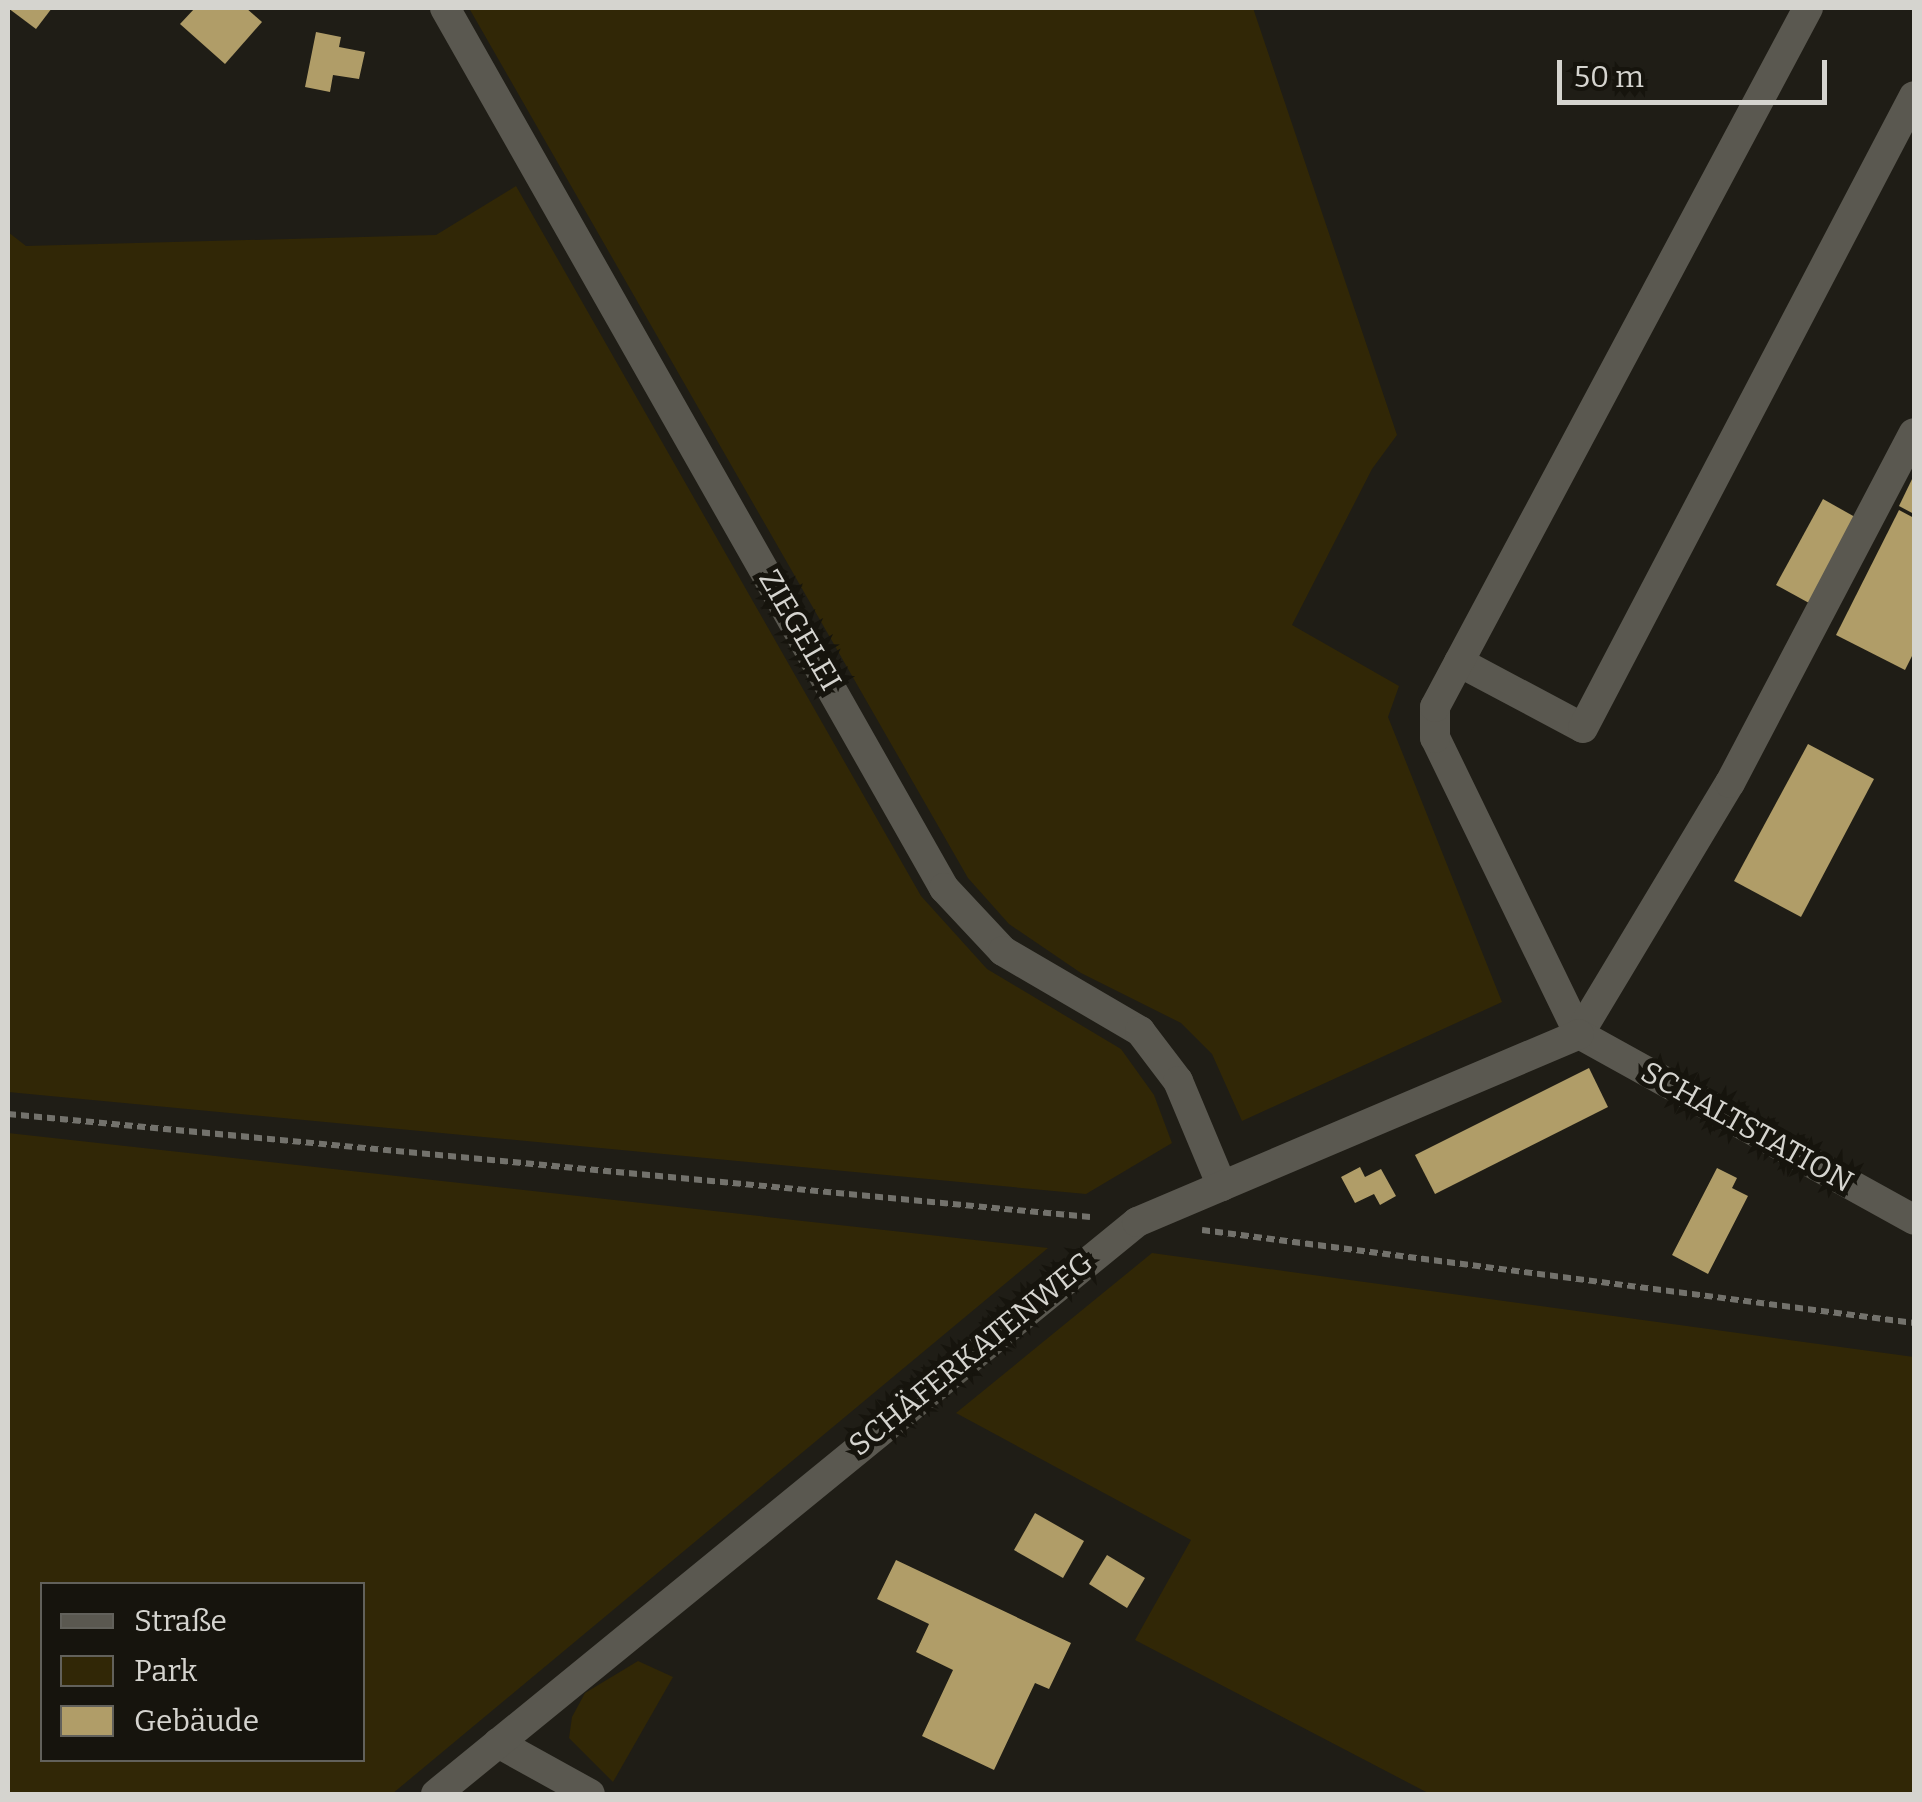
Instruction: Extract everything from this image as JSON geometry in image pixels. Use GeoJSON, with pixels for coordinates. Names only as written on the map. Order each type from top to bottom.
{"type":"FeatureCollection","features":[{"type":"Feature","properties":{"kind":"street","name":"ZIEGELEI"},"geometry":{"type":"LineString","coordinates":[[445,8],[944,888],[1004,951],[1140,1032],[1178,1081],[1222,1186]]}},
{"type":"Feature","properties":{"kind":"street"},"geometry":{"type":"LineString","coordinates":[[1579,1034],[1435,738],[1435,707],[1808,8]]}},
{"type":"Feature","properties":{"kind":"street"},"geometry":{"type":"LineString","coordinates":[[1459,662],[1582,728],[1914,96]]}},
{"type":"Feature","properties":{"kind":"street"},"geometry":{"type":"LineString","coordinates":[[1579,1034],[1739,766],[1914,433]]}},
{"type":"Feature","properties":{"kind":"street","name":"SCHÄFERKATENWEG"},"geometry":{"type":"LineString","coordinates":[[436,1794],[1137,1222],[1579,1034]]}},
{"type":"Feature","properties":{"kind":"street","name":"SCHALTSTATION"},"geometry":{"type":"LineString","coordinates":[[1579,1034],[1914,1220]]}},
{"type":"Feature","properties":{"kind":"street"},"geometry":{"type":"LineString","coordinates":[[498,1743],[590,1794]]}},
{"type":"Feature","properties":{"kind":"path"},"geometry":{"type":"LineString","coordinates":[[8,1114],[1137,1222]]}},
{"type":"Feature","properties":{"kind":"path"},"geometry":{"type":"LineString","coordinates":[[1195,1229],[1914,1323]]}},
{"type":"Feature","properties":{"kind":"green space"},"geometry":{"type":"Polygon","coordinates":[[[469,8],[1253,8],[1397,435],[1372,469],[1292,625],[1399,686],[1388,717],[1502,1002],[1242,1121],[1212,1054],[1181,1023],[1081,973],[1009,924],[968,878],[469,8]]]}},
{"type":"Feature","properties":{"kind":"green space"},"geometry":{"type":"Polygon","coordinates":[[[516,186],[921,896],[987,969],[1121,1049],[1154,1095],[1172,1143],[1086,1194],[8,1092],[8,232],[26,246],[436,235],[516,186]]]}},
{"type":"Feature","properties":{"kind":"green space"},"geometry":{"type":"Polygon","coordinates":[[[8,1133],[1048,1248],[392,1794],[8,1794],[8,1133]]]}},
{"type":"Feature","properties":{"kind":"green space"},"geometry":{"type":"Polygon","coordinates":[[[1152,1253],[1914,1357],[1914,1794],[1430,1794],[1135,1640],[1191,1540],[956,1413],[1152,1253]]]}},
{"type":"Feature","properties":{"kind":"green space"},"geometry":{"type":"Polygon","coordinates":[[[638,1661],[673,1677],[613,1782],[569,1738],[572,1717],[585,1693],[638,1661]]]}},
{"type":"Feature","properties":{"kind":"building"},"geometry":{"type":"Polygon","coordinates":[[[8,8],[52,8],[36,29],[8,8]]]}},
{"type":"Feature","properties":{"kind":"building"},"geometry":{"type":"Polygon","coordinates":[[[195,8],[246,8],[262,22],[225,64],[180,24],[195,8]]]}},
{"type":"Feature","properties":{"kind":"building"},"geometry":{"type":"Polygon","coordinates":[[[316,32],[341,37],[339,47],[365,52],[359,79],[333,75],[330,92],[305,87],[316,32]]]}},
{"type":"Feature","properties":{"kind":"building"},"geometry":{"type":"Polygon","coordinates":[[[1914,475],[1914,514],[1899,506],[1914,475]]]}},
{"type":"Feature","properties":{"kind":"building"},"geometry":{"type":"Polygon","coordinates":[[[1823,499],[1855,517],[1809,603],[1776,585],[1823,499]]]}},
{"type":"Feature","properties":{"kind":"building"},"geometry":{"type":"Polygon","coordinates":[[[1899,510],[1914,518],[1914,652],[1905,670],[1836,635],[1899,510]]]}},
{"type":"Feature","properties":{"kind":"building"},"geometry":{"type":"Polygon","coordinates":[[[1808,744],[1874,779],[1801,917],[1734,881],[1808,744]]]}},
{"type":"Feature","properties":{"kind":"building"},"geometry":{"type":"Polygon","coordinates":[[[1589,1068],[1608,1107],[1435,1194],[1415,1155],[1589,1068]]]}},
{"type":"Feature","properties":{"kind":"building"},"geometry":{"type":"Polygon","coordinates":[[[1360,1167],[1365,1177],[1381,1169],[1396,1196],[1380,1205],[1374,1194],[1355,1203],[1341,1177],[1360,1167]]]}},
{"type":"Feature","properties":{"kind":"building"},"geometry":{"type":"Polygon","coordinates":[[[1717,1168],[1737,1178],[1732,1188],[1748,1196],[1708,1274],[1672,1255],[1717,1168]]]}},
{"type":"Feature","properties":{"kind":"building"},"geometry":{"type":"Polygon","coordinates":[[[1035,1513],[1084,1541],[1063,1578],[1014,1550],[1035,1513]]]}},
{"type":"Feature","properties":{"kind":"building"},"geometry":{"type":"Polygon","coordinates":[[[1107,1555],[1145,1578],[1127,1608],[1089,1584],[1107,1555]]]}},
{"type":"Feature","properties":{"kind":"building"},"geometry":{"type":"Polygon","coordinates":[[[896,1560],[1071,1643],[1049,1689],[1035,1683],[994,1770],[922,1736],[953,1670],[916,1652],[929,1624],[877,1599],[896,1560]]]}}]}
